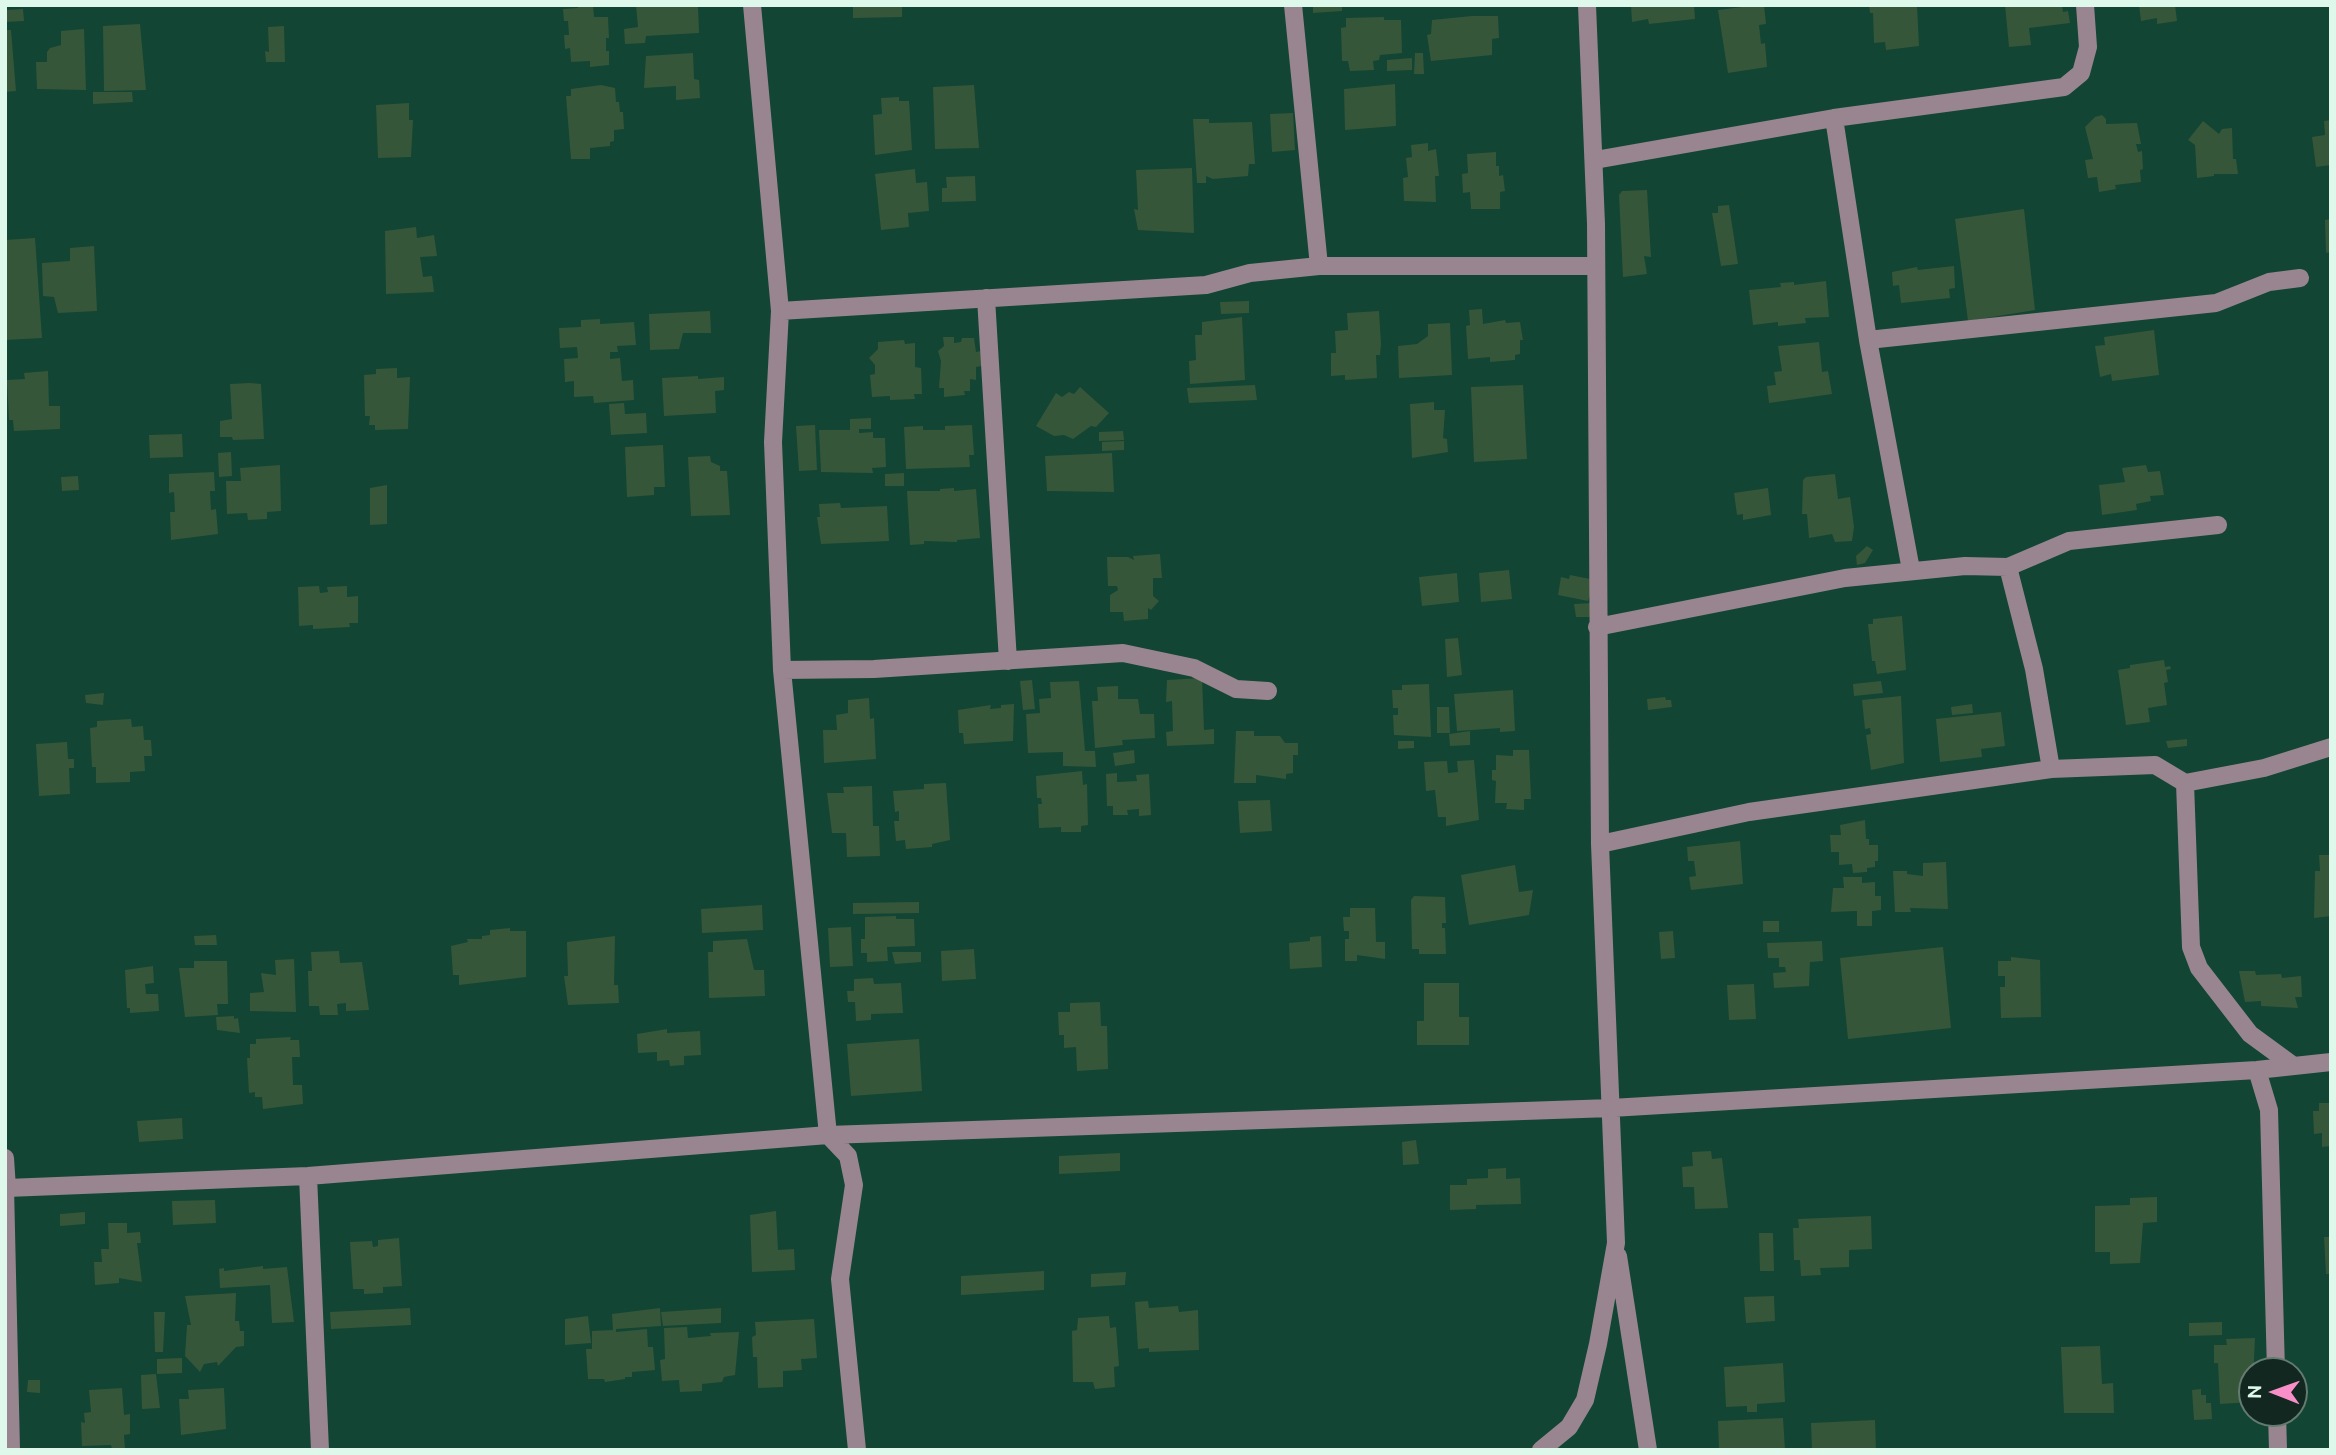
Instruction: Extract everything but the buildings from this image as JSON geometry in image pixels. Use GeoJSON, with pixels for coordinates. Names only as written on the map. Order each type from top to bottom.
{"type":"FeatureCollection","features":[{"type":"Feature","properties":{"kind":"street"},"geometry":{"type":"LineString","coordinates":[[752,5],[779,311],[773,442],[782,670],[828,1135],[848,1156],[854,1185],[840,1279],[857,1450]]}},
{"type":"Feature","properties":{"kind":"street"},"geometry":{"type":"LineString","coordinates":[[1293,5],[1319,266]]}},
{"type":"Feature","properties":{"kind":"street"},"geometry":{"type":"LineString","coordinates":[[1587,5],[1595,160],[1600,844],[1616,1242],[1648,1450]]}},
{"type":"Feature","properties":{"kind":"street"},"geometry":{"type":"LineString","coordinates":[[1595,160],[1834,118],[2064,87],[2081,73],[2088,47],[2085,5]]}},
{"type":"Feature","properties":{"kind":"street"},"geometry":{"type":"LineString","coordinates":[[1834,118],[1868,340],[1911,570]]}},
{"type":"Feature","properties":{"kind":"street"},"geometry":{"type":"LineString","coordinates":[[779,311],[1206,285],[1250,273],[1319,266],[1594,267]]}},
{"type":"Feature","properties":{"kind":"street"},"geometry":{"type":"LineString","coordinates":[[1868,340],[2216,303],[2269,282],[2300,278]]}},
{"type":"Feature","properties":{"kind":"street"},"geometry":{"type":"LineString","coordinates":[[986,298],[1009,661]]}},
{"type":"Feature","properties":{"kind":"street"},"geometry":{"type":"LineString","coordinates":[[1597,627],[1845,578],[1911,570],[2008,567],[2070,541],[2218,525]]}},
{"type":"Feature","properties":{"kind":"street"},"geometry":{"type":"LineString","coordinates":[[2008,567],[2034,669],[2051,769]]}},
{"type":"Feature","properties":{"kind":"street"},"geometry":{"type":"LineString","coordinates":[[782,670],[874,669],[1123,653],[1194,667],[1237,689],[1268,691]]}},
{"type":"Feature","properties":{"kind":"street"},"geometry":{"type":"LineString","coordinates":[[1600,844],[1749,812],[2051,769],[2155,765],[2185,783],[2264,768],[2331,747]]}},
{"type":"Feature","properties":{"kind":"street"},"geometry":{"type":"LineString","coordinates":[[2185,783],[2191,947],[2199,968],[2250,1034],[2291,1064]]}},
{"type":"Feature","properties":{"kind":"street"},"geometry":{"type":"LineString","coordinates":[[6,1188],[308,1176],[828,1135],[1611,1108],[2257,1070],[2291,1064],[2331,1062]]}},
{"type":"Feature","properties":{"kind":"street"},"geometry":{"type":"LineString","coordinates":[[2257,1070],[2269,1110],[2276,1357]]}},
{"type":"Feature","properties":{"kind":"street"},"geometry":{"type":"LineString","coordinates":[[5,1158],[11,1450]]}},
{"type":"Feature","properties":{"kind":"street"},"geometry":{"type":"LineString","coordinates":[[308,1176],[320,1450]]}},
{"type":"Feature","properties":{"kind":"street"},"geometry":{"type":"LineString","coordinates":[[1541,1450],[1569,1427],[1585,1400],[1616,1242]]}},
{"type":"Feature","properties":{"kind":"street"},"geometry":{"type":"LineString","coordinates":[[2277,1427],[2278,1450]]}}]}
